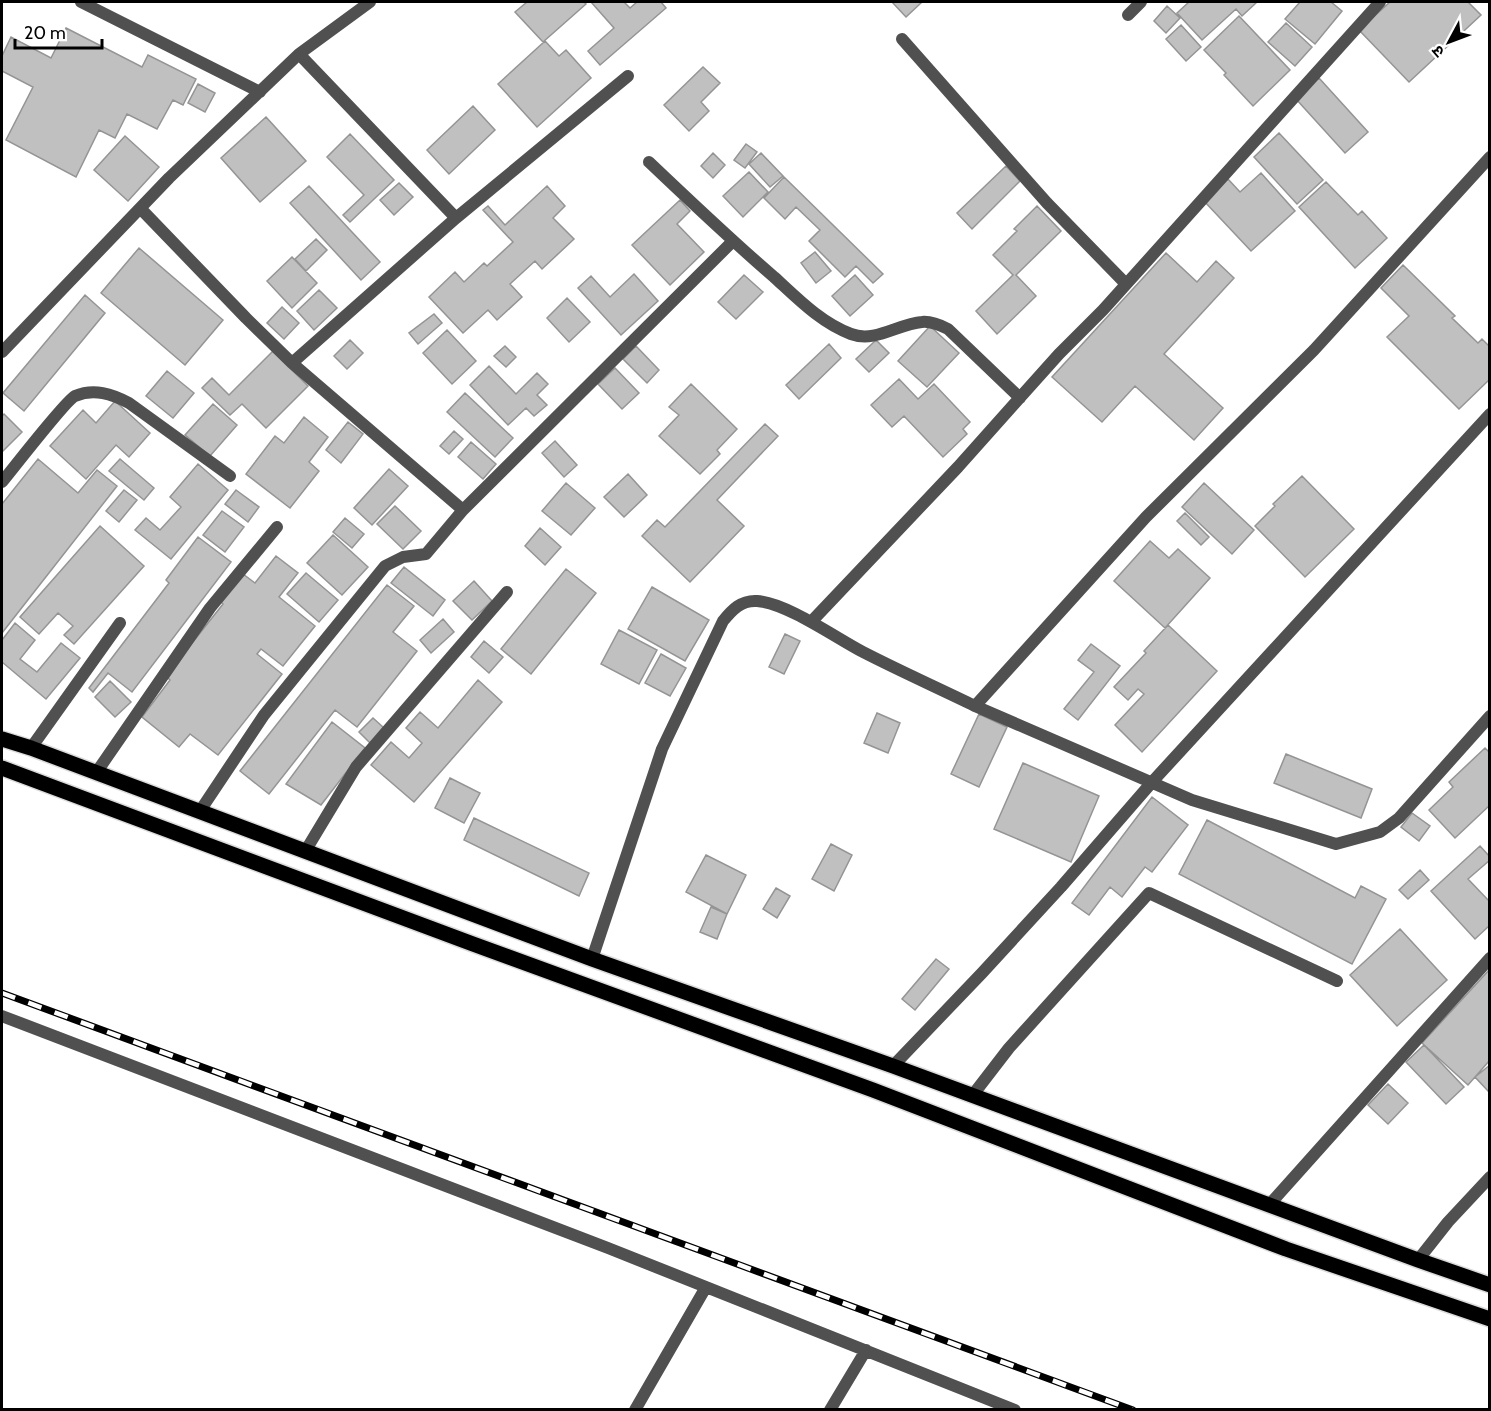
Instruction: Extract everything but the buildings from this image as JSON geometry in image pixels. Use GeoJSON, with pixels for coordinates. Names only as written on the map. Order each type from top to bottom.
{"type":"FeatureCollection","features":[{"type":"Feature","properties":{"kind":"main road"},"geometry":{"type":"LineString","coordinates":[[2,739],[306,850],[592,959],[893,1066],[1490,1285]]}},
{"type":"Feature","properties":{"kind":"main road"},"geometry":{"type":"LineString","coordinates":[[2,768],[873,1090],[1286,1249],[1490,1319]]}},
{"type":"Feature","properties":{"kind":"street"},"geometry":{"type":"LineString","coordinates":[[81,2],[260,92]]}},
{"type":"Feature","properties":{"kind":"street"},"geometry":{"type":"LineString","coordinates":[[2,352],[140,208],[299,54],[370,2]]}},
{"type":"Feature","properties":{"kind":"street"},"geometry":{"type":"LineString","coordinates":[[1128,15],[1141,2]]}},
{"type":"Feature","properties":{"kind":"street"},"geometry":{"type":"LineString","coordinates":[[811,622],[1126,284],[1380,2]]}},
{"type":"Feature","properties":{"kind":"street"},"geometry":{"type":"LineString","coordinates":[[902,39],[1047,203],[1126,284]]}},
{"type":"Feature","properties":{"kind":"street"},"geometry":{"type":"LineString","coordinates":[[299,54],[456,218]]}},
{"type":"Feature","properties":{"kind":"street"},"geometry":{"type":"LineString","coordinates":[[292,363],[456,218],[628,76]]}},
{"type":"Feature","properties":{"kind":"street"},"geometry":{"type":"LineString","coordinates":[[975,706],[1146,517],[1314,350],[1490,157]]}},
{"type":"Feature","properties":{"kind":"street"},"geometry":{"type":"LineString","coordinates":[[649,162],[733,241],[809,308],[835,327],[854,335],[866,335],[879,334],[922,321],[936,324],[948,329],[1020,398]]}},
{"type":"Feature","properties":{"kind":"street"},"geometry":{"type":"LineString","coordinates":[[140,208],[292,363],[463,510]]}},
{"type":"Feature","properties":{"kind":"street"},"geometry":{"type":"LineString","coordinates":[[200,812],[264,715],[385,567],[403,557],[426,554],[463,510],[733,241]]}},
{"type":"Feature","properties":{"kind":"street"},"geometry":{"type":"LineString","coordinates":[[2,482],[73,396],[96,392],[112,394],[129,403],[230,476]]}},
{"type":"Feature","properties":{"kind":"street"},"geometry":{"type":"LineString","coordinates":[[893,1066],[1061,887],[1153,781],[1490,414]]}},
{"type":"Feature","properties":{"kind":"street"},"geometry":{"type":"LineString","coordinates":[[96,773],[210,608],[277,527]]}},
{"type":"Feature","properties":{"kind":"street"},"geometry":{"type":"LineString","coordinates":[[306,850],[356,767],[507,592]]}},
{"type":"Feature","properties":{"kind":"street"},"geometry":{"type":"LineString","coordinates":[[592,959],[662,749],[723,621],[732,610],[744,603],[755,601],[770,604],[811,622],[862,651],[975,706],[1153,781],[1192,800],[1336,844],[1380,832],[1399,818],[1490,716]]}},
{"type":"Feature","properties":{"kind":"street"},"geometry":{"type":"LineString","coordinates":[[31,748],[120,623]]}},
{"type":"Feature","properties":{"kind":"street"},"geometry":{"type":"LineString","coordinates":[[972,1096],[1009,1047],[1149,893],[1336,981]]}},
{"type":"Feature","properties":{"kind":"street"},"geometry":{"type":"LineString","coordinates":[[1269,1205],[1490,958]]}},
{"type":"Feature","properties":{"kind":"street"},"geometry":{"type":"LineString","coordinates":[[2,1016],[706,1287],[1015,1410]]}},
{"type":"Feature","properties":{"kind":"street"},"geometry":{"type":"LineString","coordinates":[[1418,1260],[1448,1222],[1490,1177]]}},
{"type":"Feature","properties":{"kind":"street"},"geometry":{"type":"LineString","coordinates":[[635,1410],[706,1287]]}},
{"type":"Feature","properties":{"kind":"street"},"geometry":{"type":"LineString","coordinates":[[830,1410],[866,1350]]}},
{"type":"Feature","properties":{"kind":"railway"},"geometry":{"type":"LineString","coordinates":[[2,993],[1133,1410]]}}]}
